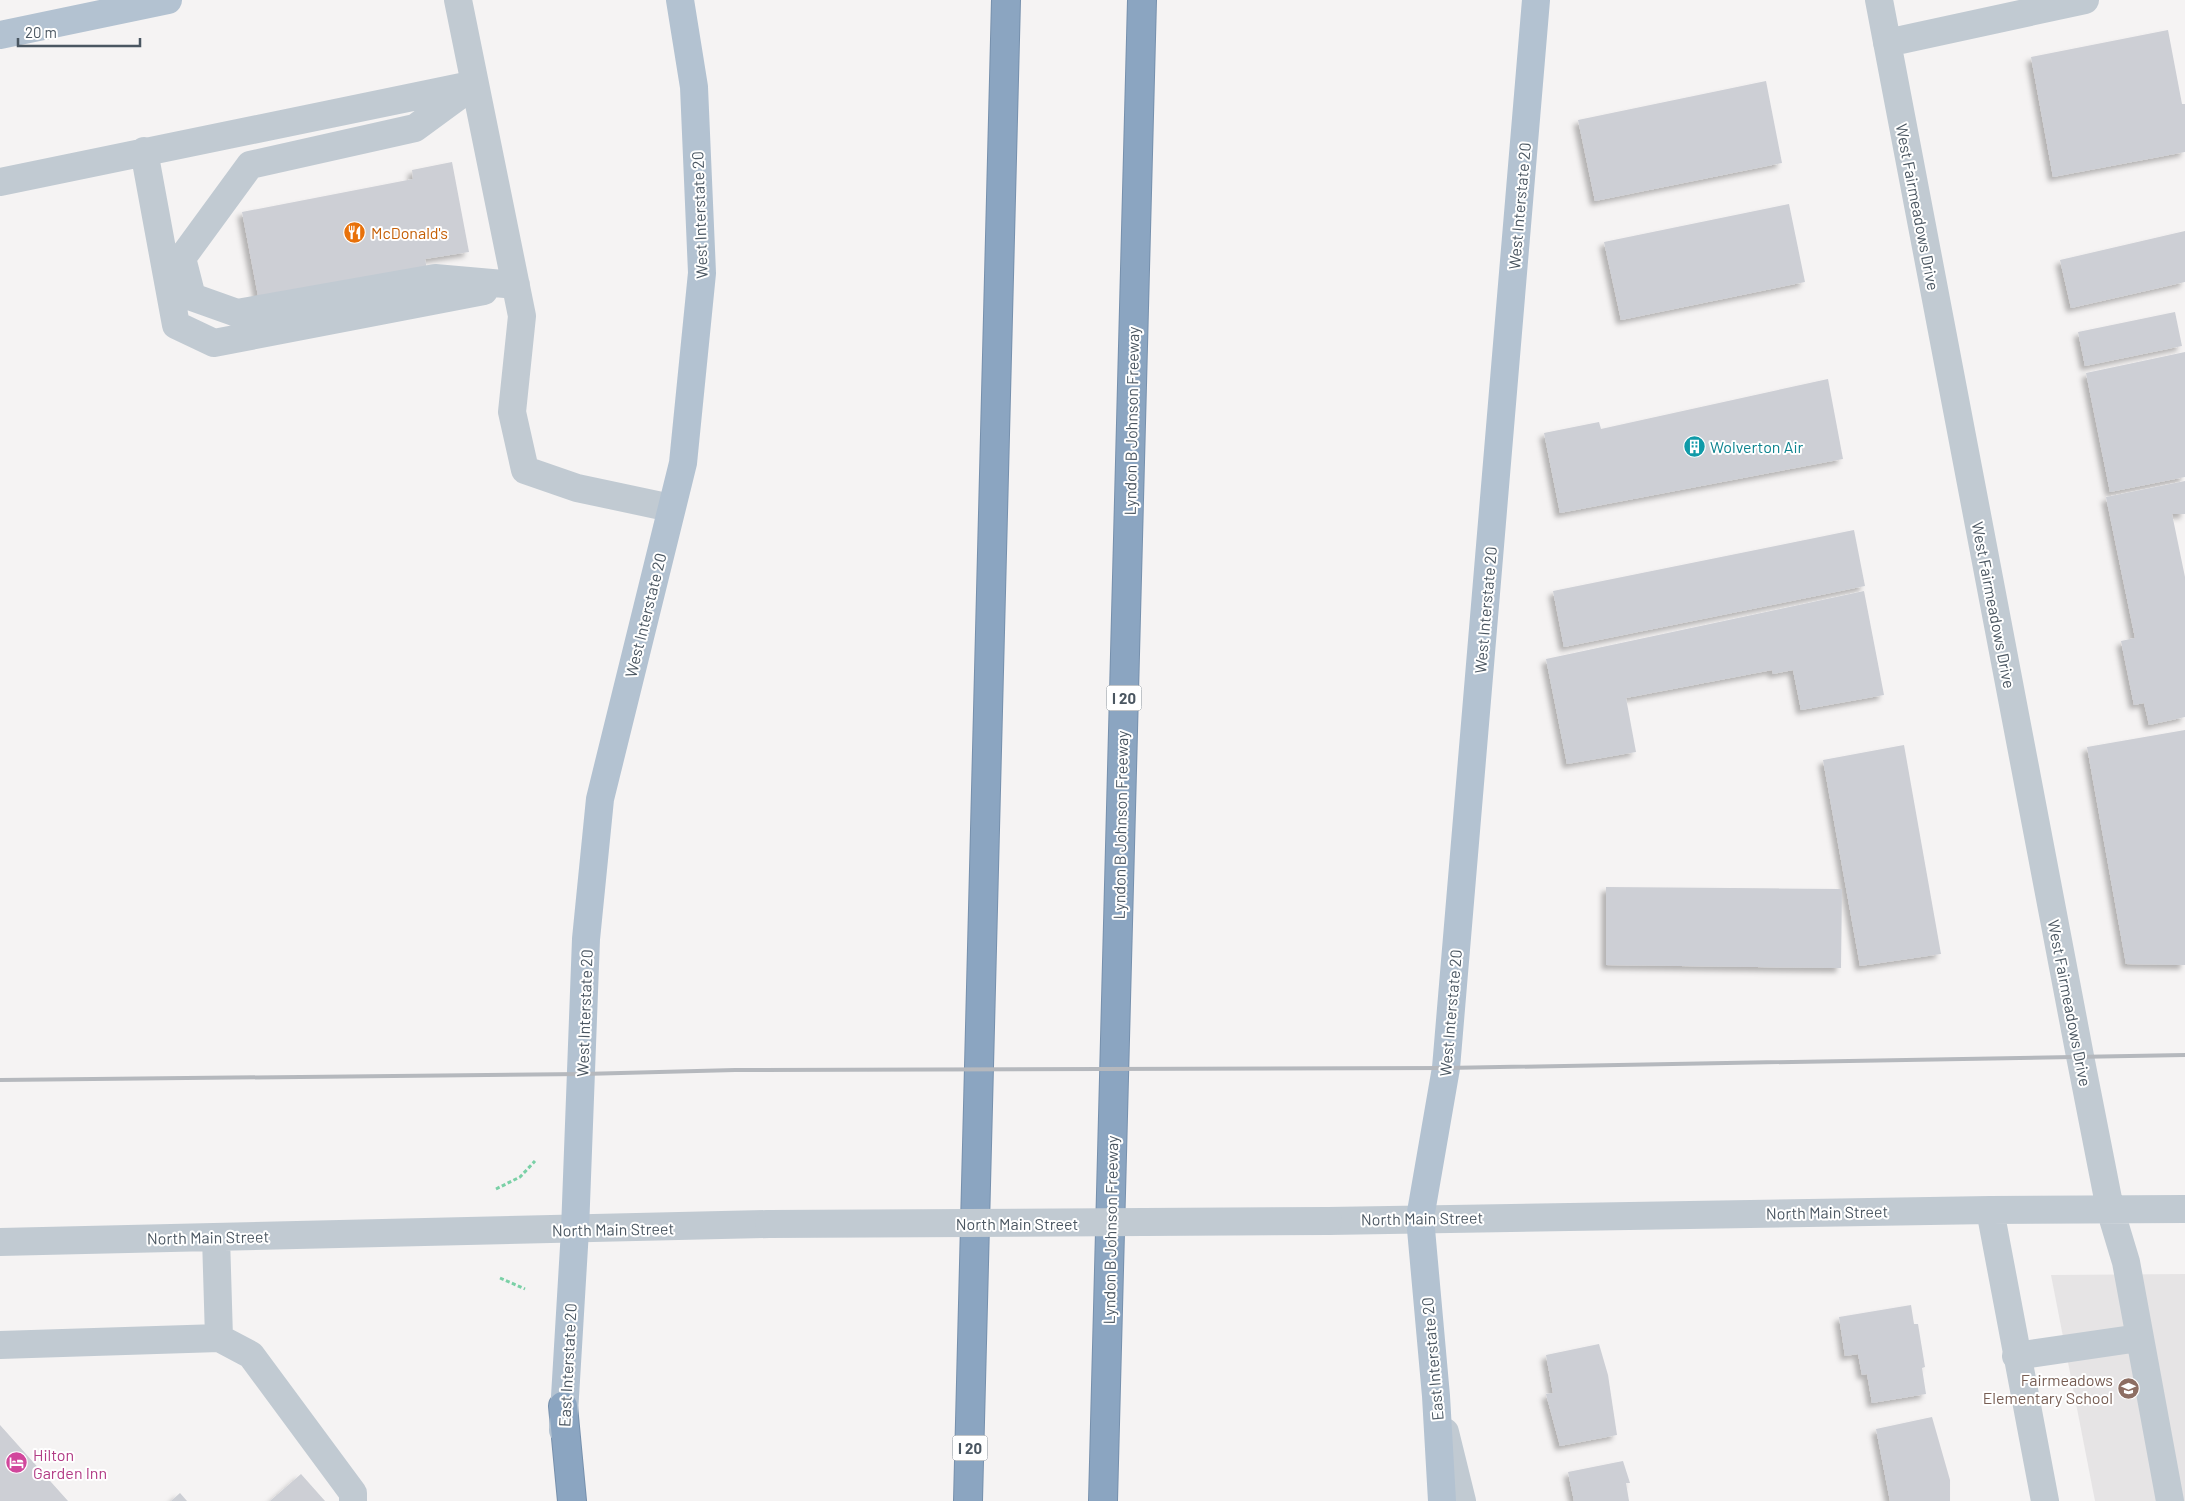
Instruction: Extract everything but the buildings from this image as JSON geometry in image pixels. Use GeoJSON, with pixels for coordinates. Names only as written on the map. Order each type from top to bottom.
{"type":"FeatureCollection","features":[{"type":"Feature","properties":{"kind":"highway","name":"I 20"},"geometry":{"type":"LineString","coordinates":[[968,1501],[1006,0]]}},
{"type":"Feature","properties":{"kind":"highway","name":"Lyndon B Johnson Freeway"},"geometry":{"type":"LineString","coordinates":[[1102,1501],[1142,0]]}},
{"type":"Feature","properties":{"kind":"highway"},"geometry":{"type":"LineString","coordinates":[[563,1406],[572,1501]]}},
{"type":"Feature","properties":{"kind":"main road"},"geometry":{"type":"LineString","coordinates":[[0,35],[168,0]]}},
{"type":"Feature","properties":{"kind":"main road","name":"West Interstate 20"},"geometry":{"type":"LineString","coordinates":[[575,1230],[586,938],[600,799],[683,463],[702,273],[694,87],[680,0]]}},
{"type":"Feature","properties":{"kind":"main road","name":"West Interstate 20"},"geometry":{"type":"LineString","coordinates":[[1420,1218],[1446,1068],[1536,0]]}},
{"type":"Feature","properties":{"kind":"main road","name":"East Interstate 20"},"geometry":{"type":"LineString","coordinates":[[1420,1218],[1436,1396],[1442,1501]]}},
{"type":"Feature","properties":{"kind":"main road","name":"East Interstate 20"},"geometry":{"type":"LineString","coordinates":[[564,1501],[563,1406],[575,1230]]}},
{"type":"Feature","properties":{"kind":"street"},"geometry":{"type":"LineString","coordinates":[[458,0],[522,316],[512,412],[525,470],[577,488],[671,508]]}},
{"type":"Feature","properties":{"kind":"street","name":"West Fairmeadows Drive"},"geometry":{"type":"LineString","coordinates":[[1879,0],[2110,1209],[2126,1262],[2170,1501]]}},
{"type":"Feature","properties":{"kind":"street"},"geometry":{"type":"LineString","coordinates":[[1887,43],[2085,0]]}},
{"type":"Feature","properties":{"kind":"street"},"geometry":{"type":"LineString","coordinates":[[0,182],[475,84]]}},
{"type":"Feature","properties":{"kind":"street"},"geometry":{"type":"LineString","coordinates":[[475,84],[415,128],[250,165],[182,258],[192,297],[237,313],[435,278],[516,285]]}},
{"type":"Feature","properties":{"kind":"street"},"geometry":{"type":"LineString","coordinates":[[144,151],[176,325],[214,343],[516,285]]}},
{"type":"Feature","properties":{"kind":"street","name":"North Main Street"},"geometry":{"type":"LineString","coordinates":[[0,1242],[770,1224],[1328,1221],[1990,1210],[2185,1209]]}},
{"type":"Feature","properties":{"kind":"street"},"geometry":{"type":"LineString","coordinates":[[1990,1210],[2016,1356],[2045,1501]]}},
{"type":"Feature","properties":{"kind":"street"},"geometry":{"type":"LineString","coordinates":[[216,1237],[219,1338]]}},
{"type":"Feature","properties":{"kind":"street"},"geometry":{"type":"LineString","coordinates":[[0,1345],[219,1338],[251,1355],[353,1493],[353,1501]]}},
{"type":"Feature","properties":{"kind":"street"},"geometry":{"type":"LineString","coordinates":[[2016,1356],[2139,1338]]}},
{"type":"Feature","properties":{"kind":"street"},"geometry":{"type":"LineString","coordinates":[[1436,1396],[1462,1501]]}},
{"type":"Feature","properties":{"kind":"path"},"geometry":{"type":"LineString","coordinates":[[496,1189],[520,1176],[536,1160]]}},
{"type":"Feature","properties":{"kind":"path"},"geometry":{"type":"LineString","coordinates":[[500,1278],[525,1290]]}},
{"type":"Feature","properties":{"kind":"shaded area","name":"Fairmeadows Elementary School"},"geometry":{"type":"Polygon","coordinates":[[[2185,1274],[2185,1501],[2095,1501],[2051,1275],[2185,1274]]]}},
{"type":"Feature","properties":{"kind":"railway"},"geometry":{"type":"LineString","coordinates":[[0,1080],[583,1074],[735,1070],[1446,1068],[2185,1055]]}},
{"type":"Feature","properties":{"kind":"place","name":"McDonald's"},"geometry":{"type":"Point","coordinates":[355,232]}},
{"type":"Feature","properties":{"kind":"place","name":"Wolverton Air"},"geometry":{"type":"Point","coordinates":[1694,446]}},
{"type":"Feature","properties":{"kind":"place","name":"Fairmeadows Elementary School"},"geometry":{"type":"Point","coordinates":[2129,1388]}},
{"type":"Feature","properties":{"kind":"place","name":"Hilton Garden Inn"},"geometry":{"type":"Point","coordinates":[17,1463]}}]}
